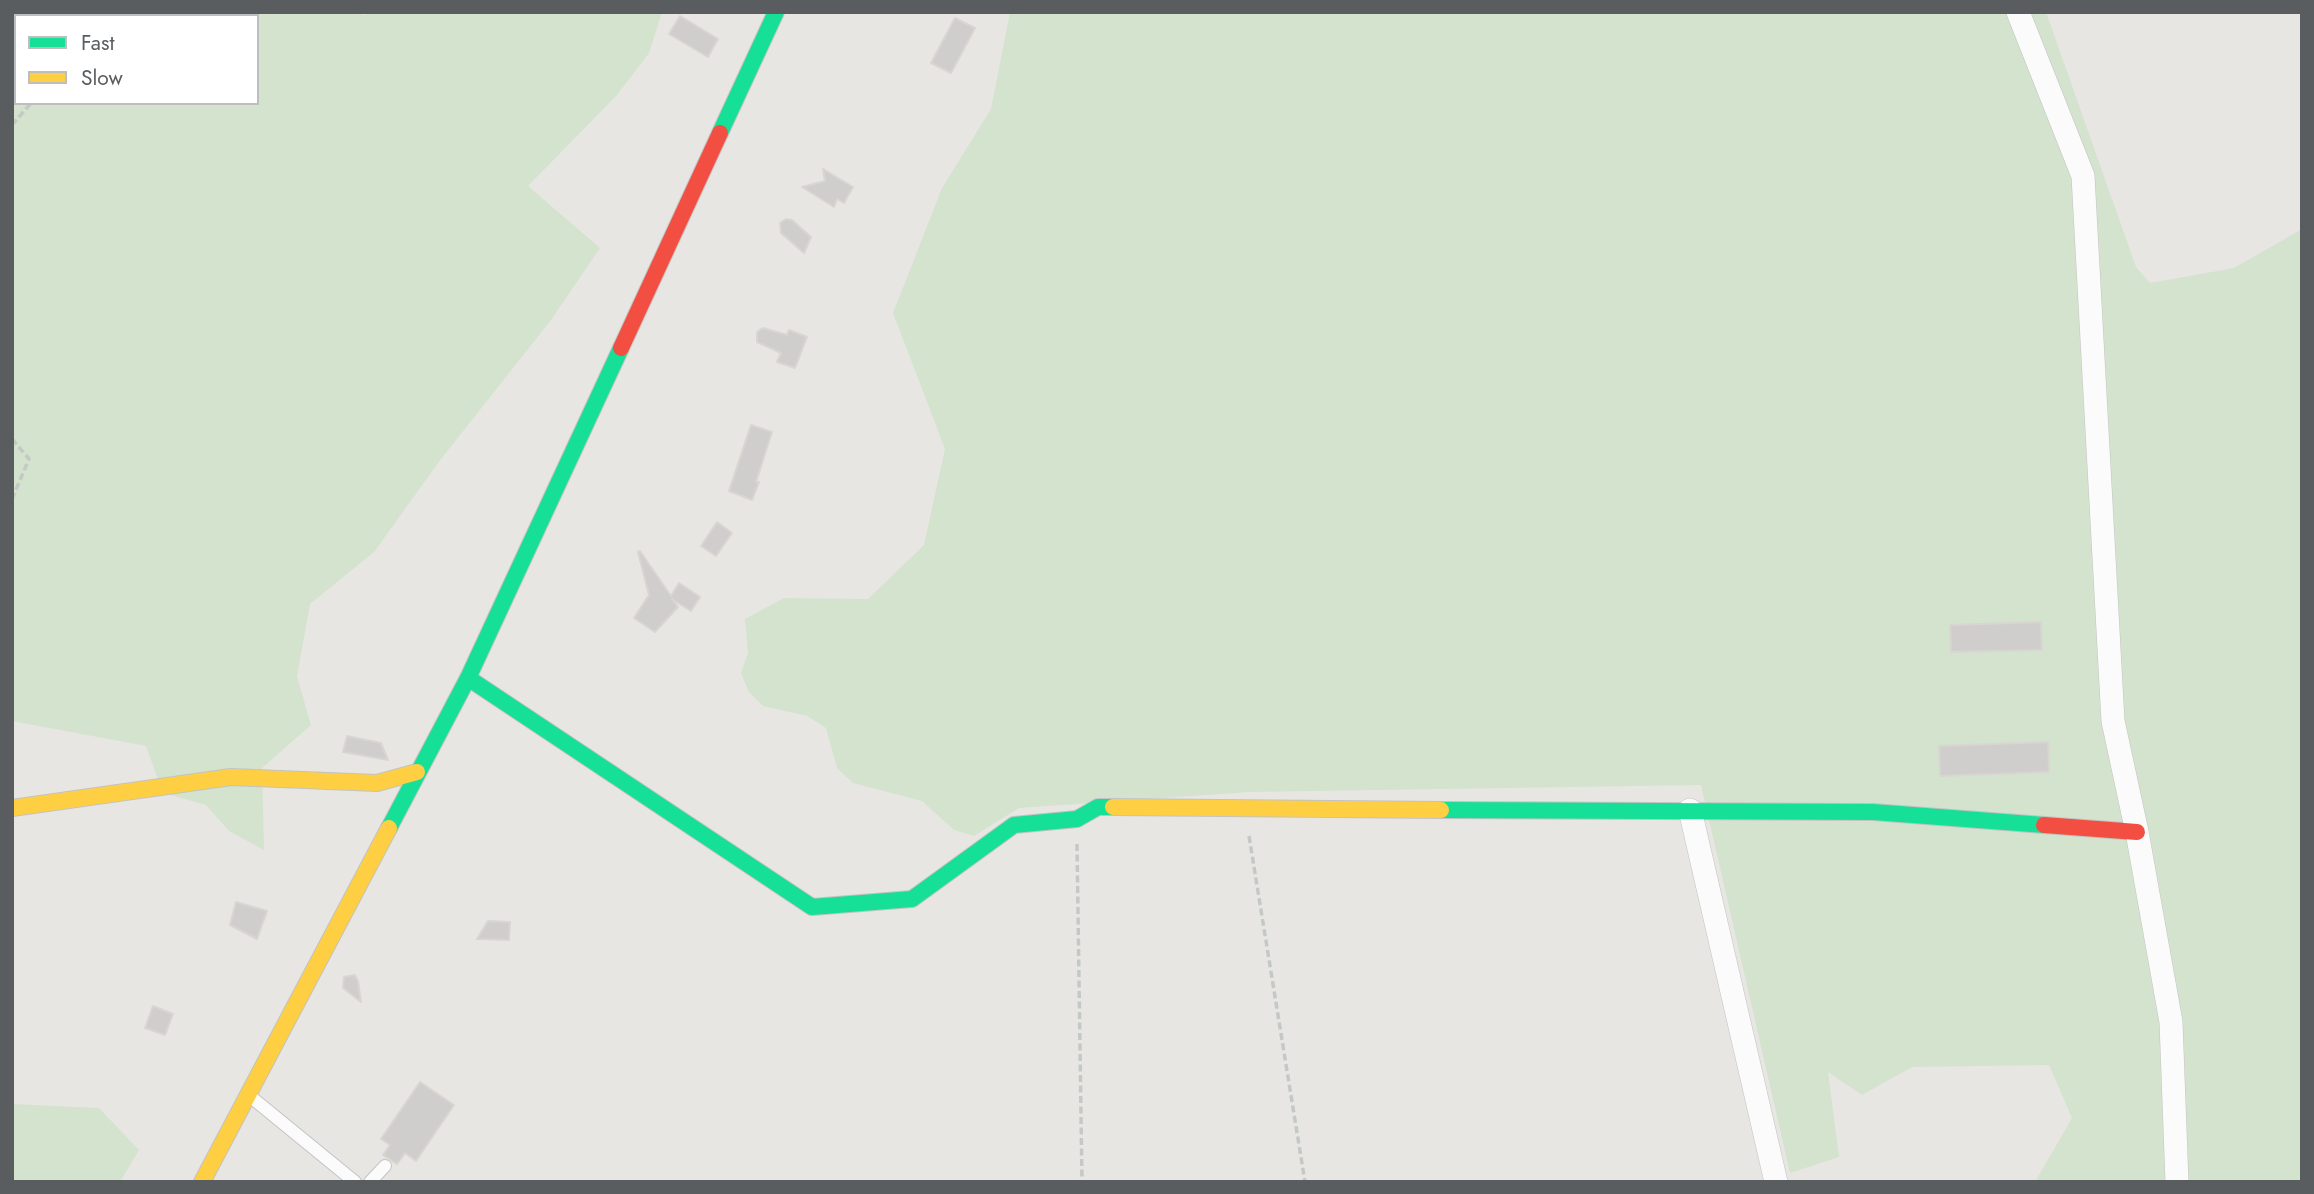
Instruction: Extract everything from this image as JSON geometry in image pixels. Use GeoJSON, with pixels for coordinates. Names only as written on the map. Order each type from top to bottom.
{"type":"FeatureCollection","features":[{"type":"Feature","properties":{"kind":"street"},"geometry":{"type":"LineString","coordinates":[[202,1182],[468,678],[776,12]]}},
{"type":"Feature","properties":{"kind":"street"},"geometry":{"type":"LineString","coordinates":[[2018,12],[2083,176],[2113,722],[2137,832],[2171,1022],[2177,1182]]}},
{"type":"Feature","properties":{"kind":"street"},"geometry":{"type":"LineString","coordinates":[[468,678],[811,907],[912,899],[1014,825],[1077,819],[1098,807],[1874,812],[2137,832]]}},
{"type":"Feature","properties":{"kind":"street"},"geometry":{"type":"LineString","coordinates":[[12,808],[231,777],[377,783],[417,772]]}},
{"type":"Feature","properties":{"kind":"street"},"geometry":{"type":"LineString","coordinates":[[1690,810],[1776,1182]]}},
{"type":"Feature","properties":{"kind":"lane"},"geometry":{"type":"LineString","coordinates":[[248,1094],[355,1182]]}},
{"type":"Feature","properties":{"kind":"lane"},"geometry":{"type":"LineString","coordinates":[[370,1182],[385,1166]]}},
{"type":"Feature","properties":{"kind":"path"},"geometry":{"type":"LineString","coordinates":[[12,125],[29,105]]}},
{"type":"Feature","properties":{"kind":"path"},"geometry":{"type":"LineString","coordinates":[[12,439],[29,459],[12,499]]}},
{"type":"Feature","properties":{"kind":"path"},"geometry":{"type":"LineString","coordinates":[[1244,809],[1305,1182]]}},
{"type":"Feature","properties":{"kind":"path"},"geometry":{"type":"LineString","coordinates":[[1077,819],[1082,1182]]}},
{"type":"Feature","properties":{"kind":"green space"},"geometry":{"type":"Polygon","coordinates":[[[12,12],[352,12],[364,15],[368,12],[662,12],[649,53],[617,95],[528,186],[600,248],[551,320],[441,459],[374,552],[310,604],[297,676],[311,725],[262,768],[264,850],[229,831],[206,805],[163,793],[146,746],[12,721],[12,12]]]}},
{"type":"Feature","properties":{"kind":"green space"},"geometry":{"type":"Polygon","coordinates":[[[1010,12],[2046,12],[2136,267],[2150,283],[2234,268],[2302,229],[2302,1182],[2035,1182],[2072,1118],[2049,1065],[1912,1067],[1862,1095],[1828,1072],[1839,1157],[1790,1173],[1701,785],[1249,792],[1019,808],[974,836],[954,830],[922,801],[853,783],[837,768],[826,728],[807,716],[763,706],[749,692],[741,673],[748,653],[745,619],[784,598],[868,599],[924,545],[945,449],[893,313],[942,188],[991,109],[1010,12]]]}},
{"type":"Feature","properties":{"kind":"green space"},"geometry":{"type":"Polygon","coordinates":[[[12,1104],[99,1108],[139,1150],[120,1182],[12,1182],[12,1104]]]}},
{"type":"Feature","properties":{"kind":"building"},"geometry":{"type":"Polygon","coordinates":[[[680,16],[718,39],[708,57],[669,34],[680,16]]]}},
{"type":"Feature","properties":{"kind":"building"},"geometry":{"type":"Polygon","coordinates":[[[955,18],[975,28],[951,73],[931,63],[955,18]]]}},
{"type":"Feature","properties":{"kind":"building"},"geometry":{"type":"Polygon","coordinates":[[[823,169],[853,187],[844,203],[837,199],[834,207],[802,187],[825,181],[823,169]]]}},
{"type":"Feature","properties":{"kind":"building"},"geometry":{"type":"Polygon","coordinates":[[[786,219],[792,220],[811,237],[804,253],[781,233],[780,223],[786,219]]]}},
{"type":"Feature","properties":{"kind":"building"},"geometry":{"type":"Polygon","coordinates":[[[763,328],[787,335],[789,330],[807,337],[795,368],[777,362],[781,353],[757,342],[757,332],[763,328]]]}},
{"type":"Feature","properties":{"kind":"building"},"geometry":{"type":"Polygon","coordinates":[[[751,425],[772,432],[752,500],[729,491],[751,425]]]}},
{"type":"Feature","properties":{"kind":"building"},"geometry":{"type":"Polygon","coordinates":[[[717,522],[732,533],[716,556],[701,546],[717,522]]]}},
{"type":"Feature","properties":{"kind":"building"},"geometry":{"type":"Polygon","coordinates":[[[640,551],[671,596],[679,583],[700,597],[691,611],[672,599],[678,607],[655,632],[634,618],[649,595],[638,552],[640,551]]]}},
{"type":"Feature","properties":{"kind":"building"},"geometry":{"type":"Polygon","coordinates":[[[2041,622],[2042,650],[1951,652],[1950,625],[2041,622]]]}},
{"type":"Feature","properties":{"kind":"building"},"geometry":{"type":"Polygon","coordinates":[[[347,736],[381,743],[388,760],[343,752],[347,736]]]}},
{"type":"Feature","properties":{"kind":"building"},"geometry":{"type":"Polygon","coordinates":[[[2048,742],[2049,772],[1940,776],[1939,746],[2048,742]]]}},
{"type":"Feature","properties":{"kind":"building"},"geometry":{"type":"Polygon","coordinates":[[[236,902],[267,911],[257,939],[230,925],[236,902]]]}},
{"type":"Feature","properties":{"kind":"building"},"geometry":{"type":"Polygon","coordinates":[[[488,921],[510,922],[509,940],[477,939],[488,921]]]}},
{"type":"Feature","properties":{"kind":"building"},"geometry":{"type":"Polygon","coordinates":[[[355,975],[361,1002],[343,988],[344,977],[355,975]]]}},
{"type":"Feature","properties":{"kind":"building"},"geometry":{"type":"Polygon","coordinates":[[[153,1006],[173,1014],[165,1035],[145,1028],[153,1006]]]}},
{"type":"Feature","properties":{"kind":"building"},"geometry":{"type":"Polygon","coordinates":[[[420,1082],[454,1105],[416,1161],[405,1153],[397,1164],[383,1155],[390,1145],[381,1139],[420,1082]]]}},
{"type":"Feature","properties":{"kind":"traffic: fast"},"geometry":{"type":"LineString","coordinates":[[720,133],[776,12]]}},
{"type":"Feature","properties":{"kind":"traffic: fast"},"geometry":{"type":"LineString","coordinates":[[389,828],[468,678],[621,348]]}},
{"type":"Feature","properties":{"kind":"traffic: fast"},"geometry":{"type":"LineString","coordinates":[[468,678],[812,907],[912,899],[1014,825],[1077,819],[1098,807],[1113,807]]}},
{"type":"Feature","properties":{"kind":"traffic: fast"},"geometry":{"type":"LineString","coordinates":[[1441,810],[1873,812],[2044,825]]}},
{"type":"Feature","properties":{"kind":"traffic: slow"},"geometry":{"type":"LineString","coordinates":[[12,808],[231,777],[377,783],[417,772]]}},
{"type":"Feature","properties":{"kind":"traffic: slow"},"geometry":{"type":"LineString","coordinates":[[1113,807],[1441,810]]}},
{"type":"Feature","properties":{"kind":"traffic: slow"},"geometry":{"type":"LineString","coordinates":[[202,1182],[389,828]]}},
{"type":"Feature","properties":{"kind":"traffic: jam"},"geometry":{"type":"LineString","coordinates":[[621,348],[720,133]]}},
{"type":"Feature","properties":{"kind":"traffic: jam"},"geometry":{"type":"LineString","coordinates":[[2044,825],[2137,832]]}}]}
